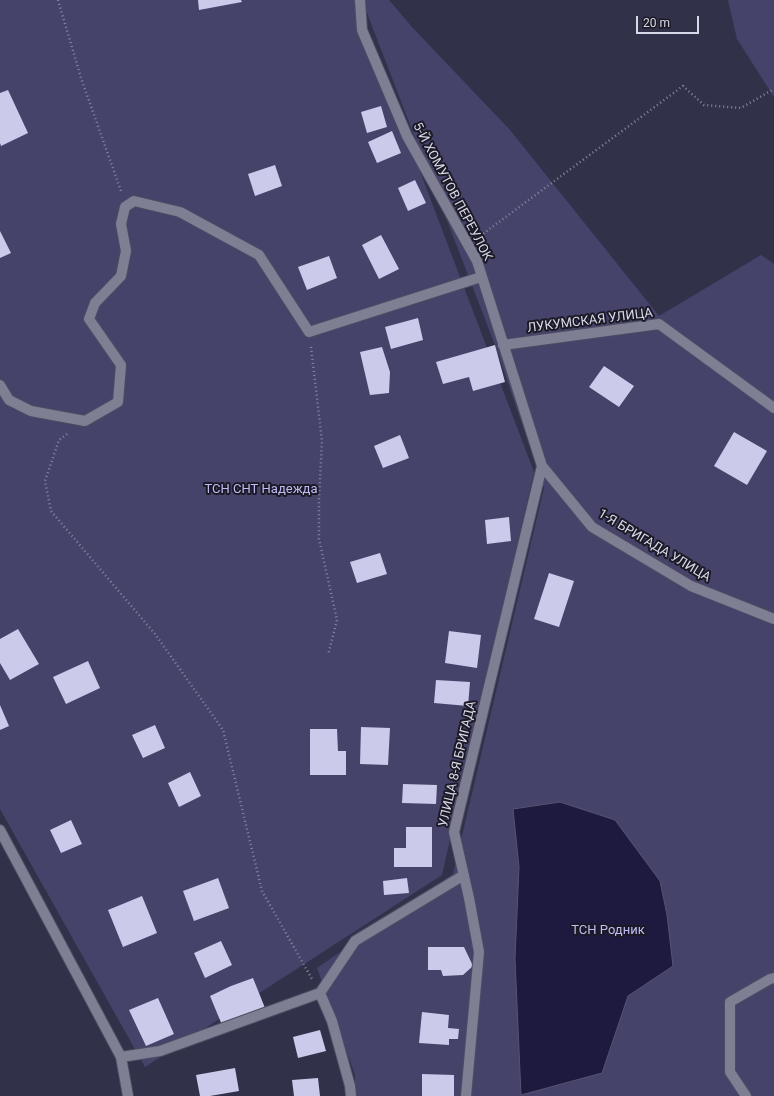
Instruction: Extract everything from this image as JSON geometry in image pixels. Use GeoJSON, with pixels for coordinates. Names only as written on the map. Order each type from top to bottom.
{"type":"FeatureCollection","features":[{"type":"Feature","properties":{"kind":"street","name":"5-Й ХОМУТОВ ПЕРЕУЛОК"},"geometry":{"type":"LineString","coordinates":[[360,0],[362,30],[407,136],[476,261],[542,466]]}},
{"type":"Feature","properties":{"kind":"street"},"geometry":{"type":"LineString","coordinates":[[0,385],[9,400],[31,412],[85,421],[118,402],[121,365],[89,319],[95,303],[121,276],[126,251],[122,224],[126,207],[134,201],[180,212],[259,255],[309,332],[482,277]]}},
{"type":"Feature","properties":{"kind":"street","name":"ЛУКУМСКАЯ УЛИЦА"},"geometry":{"type":"LineString","coordinates":[[503,345],[659,324],[774,408]]}},
{"type":"Feature","properties":{"kind":"street","name":"1-Я БРИГАДА УЛИЦА"},"geometry":{"type":"LineString","coordinates":[[542,466],[592,527],[691,586],[774,619]]}},
{"type":"Feature","properties":{"kind":"street","name":"УЛИЦА 8-Я БРИГАДА"},"geometry":{"type":"LineString","coordinates":[[466,1096],[479,952],[454,832],[542,466]]}},
{"type":"Feature","properties":{"kind":"street"},"geometry":{"type":"LineString","coordinates":[[0,830],[121,1057],[128,1096]]}},
{"type":"Feature","properties":{"kind":"street"},"geometry":{"type":"LineString","coordinates":[[121,1057],[160,1051],[320,993],[355,941],[464,875]]}},
{"type":"Feature","properties":{"kind":"street"},"geometry":{"type":"LineString","coordinates":[[746,1096],[730,1072],[730,1002],[770,978],[774,978]]}},
{"type":"Feature","properties":{"kind":"street"},"geometry":{"type":"LineString","coordinates":[[320,993],[332,1020],[350,1086],[351,1096]]}},
{"type":"Feature","properties":{"kind":"path"},"geometry":{"type":"LineString","coordinates":[[58,0],[81,78],[116,174],[126,207]]}},
{"type":"Feature","properties":{"kind":"path"},"geometry":{"type":"LineString","coordinates":[[468,245],[683,86],[704,105],[741,108],[774,89]]}},
{"type":"Feature","properties":{"kind":"path"},"geometry":{"type":"LineString","coordinates":[[309,332],[322,441],[320,539],[337,620],[328,655]]}},
{"type":"Feature","properties":{"kind":"path"},"geometry":{"type":"LineString","coordinates":[[85,421],[59,440],[46,481],[51,511],[155,634],[223,730],[262,891],[320,993]]}},
{"type":"Feature","properties":{"kind":"green space","name":"ТСН СНТ Надежда"},"geometry":{"type":"Polygon","coordinates":[[[0,0],[355,0],[534,472],[442,875],[145,1067],[0,809],[0,0]]]}},
{"type":"Feature","properties":{"kind":"green space","name":"ТСН Родник"},"geometry":{"type":"Polygon","coordinates":[[[362,0],[389,0],[412,27],[510,130],[659,316],[761,255],[774,264],[774,1096],[355,1096],[355,1075],[317,968],[453,874],[544,488],[495,345],[362,0]]]}},
{"type":"Feature","properties":{"kind":"green space"},"geometry":{"type":"Polygon","coordinates":[[[728,0],[774,0],[774,97],[737,39],[728,0]]]}},
{"type":"Feature","properties":{"kind":"shaded area"},"geometry":{"type":"Polygon","coordinates":[[[560,802],[615,820],[660,881],[667,915],[673,966],[628,996],[602,1073],[521,1095],[515,959],[519,867],[513,809],[560,802]]]}},
{"type":"Feature","properties":{"kind":"building"},"geometry":{"type":"Polygon","coordinates":[[[198,0],[241,0],[242,2],[199,10],[198,0]]]}},
{"type":"Feature","properties":{"kind":"building"},"geometry":{"type":"Polygon","coordinates":[[[8,90],[28,133],[1,146],[0,93],[8,90]]]}},
{"type":"Feature","properties":{"kind":"building"},"geometry":{"type":"Polygon","coordinates":[[[381,106],[387,127],[367,133],[361,112],[381,106]]]}},
{"type":"Feature","properties":{"kind":"building"},"geometry":{"type":"Polygon","coordinates":[[[392,131],[401,153],[377,163],[368,142],[392,131]]]}},
{"type":"Feature","properties":{"kind":"building"},"geometry":{"type":"Polygon","coordinates":[[[275,165],[282,186],[255,196],[248,174],[275,165]]]}},
{"type":"Feature","properties":{"kind":"building"},"geometry":{"type":"Polygon","coordinates":[[[415,180],[426,203],[408,211],[398,188],[415,180]]]}},
{"type":"Feature","properties":{"kind":"building"},"geometry":{"type":"Polygon","coordinates":[[[0,231],[11,253],[0,258],[0,231]]]}},
{"type":"Feature","properties":{"kind":"building"},"geometry":{"type":"Polygon","coordinates":[[[381,235],[399,269],[379,279],[362,245],[381,235]]]}},
{"type":"Feature","properties":{"kind":"building"},"geometry":{"type":"Polygon","coordinates":[[[329,256],[337,278],[307,290],[298,267],[329,256]]]}},
{"type":"Feature","properties":{"kind":"building"},"geometry":{"type":"Polygon","coordinates":[[[418,318],[423,340],[391,349],[385,327],[418,318]]]}},
{"type":"Feature","properties":{"kind":"building"},"geometry":{"type":"Polygon","coordinates":[[[495,345],[505,382],[473,391],[469,377],[443,384],[436,362],[495,345]]]}},
{"type":"Feature","properties":{"kind":"building"},"geometry":{"type":"Polygon","coordinates":[[[382,347],[390,372],[389,393],[370,395],[360,352],[382,347]]]}},
{"type":"Feature","properties":{"kind":"building"},"geometry":{"type":"Polygon","coordinates":[[[604,366],[634,386],[619,407],[589,387],[604,366]]]}},
{"type":"Feature","properties":{"kind":"building"},"geometry":{"type":"Polygon","coordinates":[[[734,432],[767,451],[747,485],[714,466],[734,432]]]}},
{"type":"Feature","properties":{"kind":"building"},"geometry":{"type":"Polygon","coordinates":[[[400,435],[409,458],[383,468],[374,446],[400,435]]]}},
{"type":"Feature","properties":{"kind":"building"},"geometry":{"type":"Polygon","coordinates":[[[509,517],[511,541],[487,544],[485,520],[509,517]]]}},
{"type":"Feature","properties":{"kind":"building"},"geometry":{"type":"Polygon","coordinates":[[[380,553],[387,574],[357,583],[350,562],[380,553]]]}},
{"type":"Feature","properties":{"kind":"building"},"geometry":{"type":"Polygon","coordinates":[[[549,573],[574,581],[559,627],[534,619],[549,573]]]}},
{"type":"Feature","properties":{"kind":"building"},"geometry":{"type":"Polygon","coordinates":[[[18,629],[39,664],[10,680],[0,663],[0,639],[18,629]]]}},
{"type":"Feature","properties":{"kind":"building"},"geometry":{"type":"Polygon","coordinates":[[[449,631],[481,635],[477,668],[445,663],[449,631]]]}},
{"type":"Feature","properties":{"kind":"building"},"geometry":{"type":"Polygon","coordinates":[[[88,661],[100,688],[66,704],[53,677],[88,661]]]}},
{"type":"Feature","properties":{"kind":"building"},"geometry":{"type":"Polygon","coordinates":[[[436,680],[470,682],[468,706],[434,703],[436,680]]]}},
{"type":"Feature","properties":{"kind":"building"},"geometry":{"type":"Polygon","coordinates":[[[0,705],[9,726],[0,730],[0,705]]]}},
{"type":"Feature","properties":{"kind":"building"},"geometry":{"type":"Polygon","coordinates":[[[155,725],[165,748],[143,758],[132,735],[155,725]]]}},
{"type":"Feature","properties":{"kind":"building"},"geometry":{"type":"Polygon","coordinates":[[[361,727],[390,728],[388,765],[360,764],[361,727]]]}},
{"type":"Feature","properties":{"kind":"building"},"geometry":{"type":"Polygon","coordinates":[[[310,729],[337,729],[338,751],[346,751],[346,775],[310,775],[310,729]]]}},
{"type":"Feature","properties":{"kind":"building"},"geometry":{"type":"Polygon","coordinates":[[[190,772],[201,796],[179,807],[168,783],[190,772]]]}},
{"type":"Feature","properties":{"kind":"building"},"geometry":{"type":"Polygon","coordinates":[[[403,784],[437,785],[436,804],[402,803],[403,784]]]}},
{"type":"Feature","properties":{"kind":"building"},"geometry":{"type":"Polygon","coordinates":[[[71,820],[82,844],[61,853],[50,830],[71,820]]]}},
{"type":"Feature","properties":{"kind":"building"},"geometry":{"type":"Polygon","coordinates":[[[406,827],[432,827],[432,867],[394,867],[394,848],[406,848],[406,827]]]}},
{"type":"Feature","properties":{"kind":"building"},"geometry":{"type":"Polygon","coordinates":[[[218,878],[229,908],[194,921],[183,891],[218,878]]]}},
{"type":"Feature","properties":{"kind":"building"},"geometry":{"type":"Polygon","coordinates":[[[407,878],[409,893],[384,895],[383,881],[407,878]]]}},
{"type":"Feature","properties":{"kind":"building"},"geometry":{"type":"Polygon","coordinates":[[[142,896],[157,933],[123,947],[108,910],[142,896]]]}},
{"type":"Feature","properties":{"kind":"building"},"geometry":{"type":"Polygon","coordinates":[[[221,941],[232,965],[205,978],[194,953],[221,941]]]}},
{"type":"Feature","properties":{"kind":"building"},"geometry":{"type":"Polygon","coordinates":[[[428,947],[464,947],[473,966],[463,975],[443,976],[441,970],[428,970],[428,947]]]}},
{"type":"Feature","properties":{"kind":"building"},"geometry":{"type":"Polygon","coordinates":[[[253,978],[265,1008],[222,1025],[210,996],[253,978]]]}},
{"type":"Feature","properties":{"kind":"building"},"geometry":{"type":"Polygon","coordinates":[[[158,998],[174,1034],[146,1046],[129,1010],[158,998]]]}},
{"type":"Feature","properties":{"kind":"building"},"geometry":{"type":"Polygon","coordinates":[[[422,1012],[449,1015],[448,1028],[459,1029],[458,1039],[449,1039],[449,1045],[419,1043],[422,1012]]]}},
{"type":"Feature","properties":{"kind":"building"},"geometry":{"type":"Polygon","coordinates":[[[320,1030],[326,1051],[298,1058],[293,1037],[320,1030]]]}},
{"type":"Feature","properties":{"kind":"building"},"geometry":{"type":"Polygon","coordinates":[[[235,1068],[239,1091],[210,1096],[200,1096],[196,1075],[235,1068]]]}},
{"type":"Feature","properties":{"kind":"building"},"geometry":{"type":"Polygon","coordinates":[[[422,1074],[454,1075],[454,1096],[422,1096],[422,1074]]]}},
{"type":"Feature","properties":{"kind":"building"},"geometry":{"type":"Polygon","coordinates":[[[318,1078],[320,1096],[294,1096],[292,1080],[318,1078]]]}}]}
